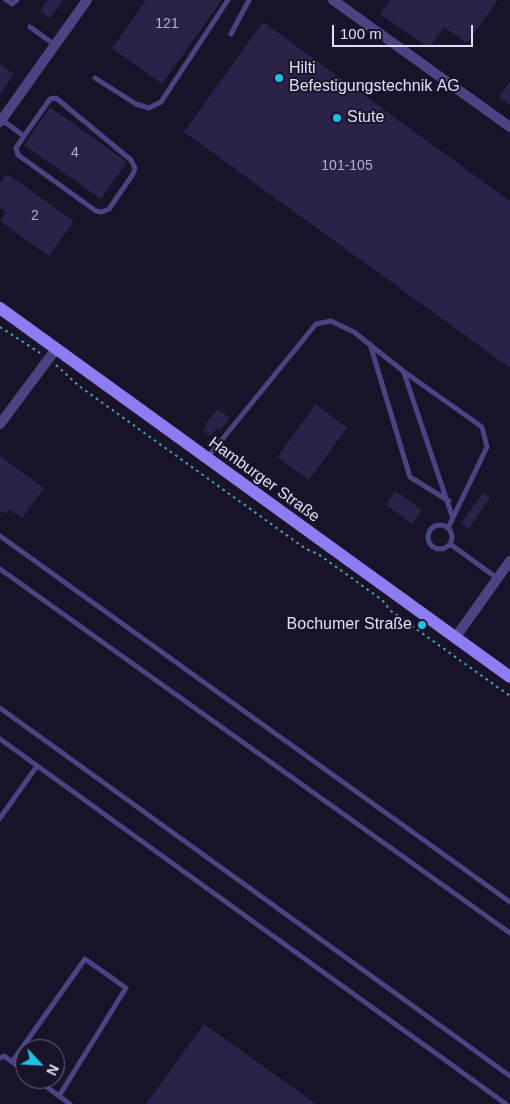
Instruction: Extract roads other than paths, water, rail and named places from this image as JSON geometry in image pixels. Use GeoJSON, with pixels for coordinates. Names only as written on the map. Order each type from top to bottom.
{"type":"FeatureCollection","features":[{"type":"Feature","properties":{"kind":"street"},"geometry":{"type":"LineString","coordinates":[[1,121],[87,0]]}},
{"type":"Feature","properties":{"kind":"street"},"geometry":{"type":"LineString","coordinates":[[333,0],[510,127]]}},
{"type":"Feature","properties":{"kind":"street","name":"Hamburger Straße"},"geometry":{"type":"LineString","coordinates":[[0,308],[52,354],[207,459],[510,677]]}},
{"type":"Feature","properties":{"kind":"street"},"geometry":{"type":"LineString","coordinates":[[2,418],[52,354]]}},
{"type":"Feature","properties":{"kind":"street"},"geometry":{"type":"LineString","coordinates":[[456,638],[510,561]]}},
{"type":"Feature","properties":{"kind":"lane"},"geometry":{"type":"LineString","coordinates":[[6,0],[12,4],[17,0]]}},
{"type":"Feature","properties":{"kind":"lane"},"geometry":{"type":"LineString","coordinates":[[95,78],[136,104],[149,108],[161,102],[228,0]]}},
{"type":"Feature","properties":{"kind":"lane"},"geometry":{"type":"LineString","coordinates":[[231,34],[249,0]]}},
{"type":"Feature","properties":{"kind":"lane"},"geometry":{"type":"LineString","coordinates":[[30,27],[56,46]]}},
{"type":"Feature","properties":{"kind":"lane"},"geometry":{"type":"LineString","coordinates":[[56,98],[131,160],[135,168],[134,174],[109,209],[102,212],[96,211],[18,155],[16,148],[24,136],[50,99],[56,98]]}},
{"type":"Feature","properties":{"kind":"lane"},"geometry":{"type":"LineString","coordinates":[[1,121],[24,136]]}},
{"type":"Feature","properties":{"kind":"lane"},"geometry":{"type":"LineString","coordinates":[[207,459],[316,324],[331,321],[354,332],[370,343],[403,372],[482,427],[487,447],[448,528]]}},
{"type":"Feature","properties":{"kind":"lane"},"geometry":{"type":"LineString","coordinates":[[370,343],[410,477],[449,502]]}},
{"type":"Feature","properties":{"kind":"lane"},"geometry":{"type":"LineString","coordinates":[[403,372],[449,502],[452,517]]}},
{"type":"Feature","properties":{"kind":"lane"},"geometry":{"type":"LineString","coordinates":[[443,525],[448,528],[452,532],[450,544],[445,548],[434,548],[428,538],[432,527],[443,525]]}},
{"type":"Feature","properties":{"kind":"lane"},"geometry":{"type":"LineString","coordinates":[[0,536],[510,902]]}},
{"type":"Feature","properties":{"kind":"lane"},"geometry":{"type":"LineString","coordinates":[[450,544],[498,578]]}},
{"type":"Feature","properties":{"kind":"lane"},"geometry":{"type":"LineString","coordinates":[[0,569],[510,933]]}},
{"type":"Feature","properties":{"kind":"lane"},"geometry":{"type":"LineString","coordinates":[[0,708],[510,1076]]}},
{"type":"Feature","properties":{"kind":"lane"},"geometry":{"type":"LineString","coordinates":[[0,739],[506,1104]]}},
{"type":"Feature","properties":{"kind":"lane"},"geometry":{"type":"LineString","coordinates":[[0,818],[37,766]]}},
{"type":"Feature","properties":{"kind":"lane"},"geometry":{"type":"LineString","coordinates":[[12,1062],[84,959],[126,988],[58,1096]]}},
{"type":"Feature","properties":{"kind":"lane"},"geometry":{"type":"LineString","coordinates":[[0,1058],[4,1056],[15,1064]]}},
{"type":"Feature","properties":{"kind":"lane"},"geometry":{"type":"LineString","coordinates":[[49,1089],[70,1104]]}},
{"type":"Feature","properties":{"kind":"place","name":"Hilti Befestigungstechnik AG"},"geometry":{"type":"Point","coordinates":[279,78]}},
{"type":"Feature","properties":{"kind":"place","name":"Stute"},"geometry":{"type":"Point","coordinates":[337,118]}},
{"type":"Feature","properties":{"kind":"place","name":"Bochumer Straße"},"geometry":{"type":"Point","coordinates":[422,625]}}]}
